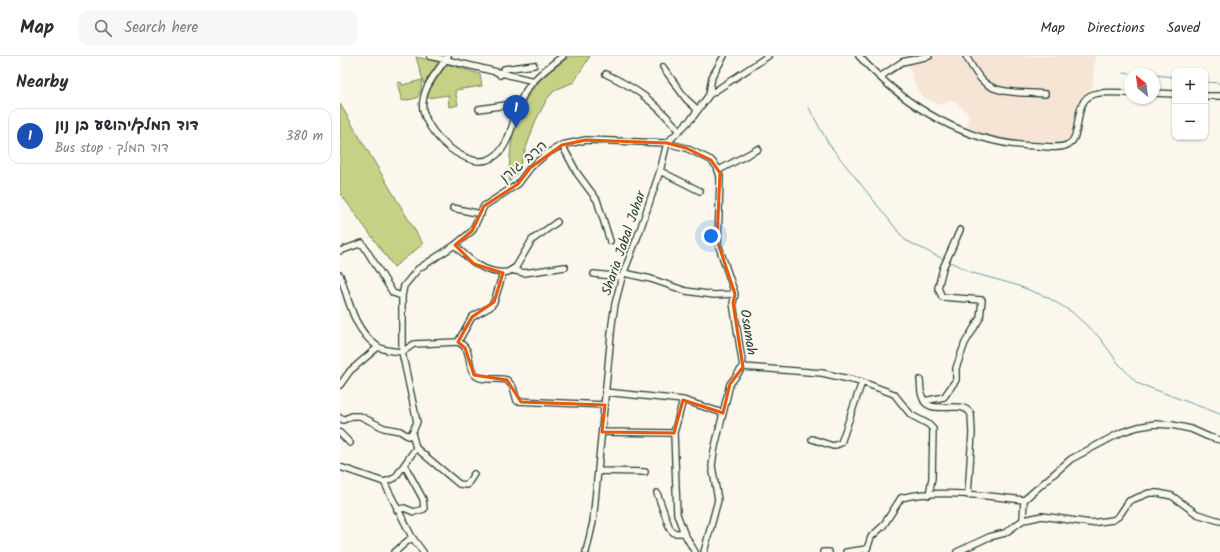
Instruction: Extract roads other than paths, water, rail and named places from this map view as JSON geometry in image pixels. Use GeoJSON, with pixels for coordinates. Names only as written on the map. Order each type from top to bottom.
{"type":"FeatureCollection","features":[{"type":"Feature","properties":{"kind":"street"},"geometry":{"type":"LineString","coordinates":[[430,56],[447,58],[500,75],[534,81]]}},
{"type":"Feature","properties":{"kind":"street"},"geometry":{"type":"LineString","coordinates":[[447,58],[427,88],[422,102],[423,110],[438,136],[462,156],[472,160],[482,161],[492,158],[500,152],[506,144],[519,103],[534,81],[563,56]]}},
{"type":"Feature","properties":{"kind":"street","name":"Sharia Jabal Johar"},"geometry":{"type":"LineString","coordinates":[[586,552],[593,522],[615,304],[623,275],[660,171],[667,143],[709,96],[712,77],[724,56]]}},
{"type":"Feature","properties":{"kind":"street"},"geometry":{"type":"LineString","coordinates":[[709,96],[768,56]]}},
{"type":"Feature","properties":{"kind":"street"},"geometry":{"type":"LineString","coordinates":[[859,56],[880,77],[914,104],[948,124],[987,139],[1030,146],[1063,146],[1072,142],[1080,110],[1088,97],[1093,94],[1124,93]]}},
{"type":"Feature","properties":{"kind":"street"},"geometry":{"type":"LineString","coordinates":[[880,77],[902,62],[929,56]]}},
{"type":"Feature","properties":{"kind":"street"},"geometry":{"type":"LineString","coordinates":[[966,56],[978,76],[989,86],[1016,92],[1045,94]]}},
{"type":"Feature","properties":{"kind":"street"},"geometry":{"type":"LineString","coordinates":[[500,75],[504,69],[534,65]]}},
{"type":"Feature","properties":{"kind":"street"},"geometry":{"type":"LineString","coordinates":[[663,68],[686,99],[698,110]]}},
{"type":"Feature","properties":{"kind":"street"},"geometry":{"type":"LineString","coordinates":[[606,74],[633,87],[648,98],[679,130]]}},
{"type":"Feature","properties":{"kind":"street"},"geometry":{"type":"LineString","coordinates":[[1160,93],[1172,94]]}},
{"type":"Feature","properties":{"kind":"street"},"geometry":{"type":"LineString","coordinates":[[1208,96],[1220,96]]}},
{"type":"Feature","properties":{"kind":"street"},"geometry":{"type":"LineString","coordinates":[[479,108],[519,103]]}},
{"type":"Feature","properties":{"kind":"street","name":"הרב גורן"},"geometry":{"type":"LineString","coordinates":[[412,432],[417,422],[402,352],[402,296],[404,286],[418,269],[455,245],[472,231],[484,206],[518,184],[530,168],[546,154],[562,145],[586,140],[667,143]]}},
{"type":"Feature","properties":{"kind":"street"},"geometry":{"type":"LineString","coordinates":[[667,143],[686,148],[707,157],[719,170],[758,149]]}},
{"type":"Feature","properties":{"kind":"street"},"geometry":{"type":"LineString","coordinates":[[562,145],[577,172],[597,200],[610,241]]}},
{"type":"Feature","properties":{"kind":"street","name":"Osamah"},"geometry":{"type":"LineString","coordinates":[[704,552],[718,500],[712,461],[730,384],[743,367],[733,303],[735,294],[717,240],[720,218],[719,170]]}},
{"type":"Feature","properties":{"kind":"street"},"geometry":{"type":"LineString","coordinates":[[660,171],[700,191]]}},
{"type":"Feature","properties":{"kind":"street"},"geometry":{"type":"LineString","coordinates":[[453,208],[481,214]]}},
{"type":"Feature","properties":{"kind":"street"},"geometry":{"type":"LineString","coordinates":[[455,245],[474,264],[503,273],[516,267],[532,240],[557,222]]}},
{"type":"Feature","properties":{"kind":"street"},"geometry":{"type":"LineString","coordinates":[[924,401],[944,397],[956,380],[956,368],[965,343],[980,318],[982,300],[942,297],[938,288],[943,268],[960,230]]}},
{"type":"Feature","properties":{"kind":"street"},"geometry":{"type":"LineString","coordinates":[[340,251],[362,243],[393,293],[402,296]]}},
{"type":"Feature","properties":{"kind":"street"},"geometry":{"type":"LineString","coordinates":[[512,270],[524,273],[565,267]]}},
{"type":"Feature","properties":{"kind":"street"},"geometry":{"type":"LineString","coordinates":[[458,342],[472,317],[490,307],[494,302],[503,273]]}},
{"type":"Feature","properties":{"kind":"street"},"geometry":{"type":"LineString","coordinates":[[340,274],[351,312],[364,333],[378,347],[402,352],[414,344],[458,342],[465,348],[476,376],[507,380],[514,387],[517,401],[605,405]]}},
{"type":"Feature","properties":{"kind":"street"},"geometry":{"type":"LineString","coordinates":[[594,274],[623,275],[651,279],[686,291],[714,295],[735,294]]}},
{"type":"Feature","properties":{"kind":"street"},"geometry":{"type":"LineString","coordinates":[[340,385],[342,378],[378,347]]}},
{"type":"Feature","properties":{"kind":"street"},"geometry":{"type":"LineString","coordinates":[[743,367],[822,373],[862,382],[894,394],[911,415],[932,427],[932,478],[929,495]]}},
{"type":"Feature","properties":{"kind":"street"},"geometry":{"type":"LineString","coordinates":[[920,380],[924,401],[932,407],[964,408],[970,412],[972,433],[968,495]]}},
{"type":"Feature","properties":{"kind":"street"},"geometry":{"type":"LineString","coordinates":[[812,439],[833,446],[842,443],[862,382]]}},
{"type":"Feature","properties":{"kind":"street"},"geometry":{"type":"LineString","coordinates":[[605,392],[683,400],[723,413],[725,407]]}},
{"type":"Feature","properties":{"kind":"street"},"geometry":{"type":"LineString","coordinates":[[683,400],[674,433],[677,514],[684,533],[695,552]]}},
{"type":"Feature","properties":{"kind":"street"},"geometry":{"type":"LineString","coordinates":[[340,418],[343,420],[352,416],[360,416],[384,428],[400,431],[408,436],[412,432],[416,448],[459,484],[467,485],[474,474]]}},
{"type":"Feature","properties":{"kind":"street"},"geometry":{"type":"LineString","coordinates":[[1023,520],[1024,500],[1069,460],[1122,432],[1138,427],[1157,424],[1191,429],[1209,438],[1220,440]]}},
{"type":"Feature","properties":{"kind":"street"},"geometry":{"type":"LineString","coordinates":[[602,432],[674,433]]}},
{"type":"Feature","properties":{"kind":"street"},"geometry":{"type":"LineString","coordinates":[[340,433],[350,443]]}},
{"type":"Feature","properties":{"kind":"street"},"geometry":{"type":"LineString","coordinates":[[340,467],[384,482],[395,478],[405,466],[416,448]]}},
{"type":"Feature","properties":{"kind":"street"},"geometry":{"type":"LineString","coordinates":[[397,510],[404,508],[414,512],[424,510],[423,499],[405,466]]}},
{"type":"Feature","properties":{"kind":"street"},"geometry":{"type":"LineString","coordinates":[[598,471],[645,472]]}},
{"type":"Feature","properties":{"kind":"street"},"geometry":{"type":"LineString","coordinates":[[384,482],[412,538],[423,552]]}},
{"type":"Feature","properties":{"kind":"street"},"geometry":{"type":"LineString","coordinates":[[657,493],[670,529],[674,533],[684,533]]}},
{"type":"Feature","properties":{"kind":"street"},"geometry":{"type":"LineString","coordinates":[[957,552],[989,537],[1005,532],[1023,520],[1042,516],[1090,522],[1113,520],[1119,516],[1129,501],[1140,495],[1154,493],[1172,496],[1197,514],[1220,521]]}},
{"type":"Feature","properties":{"kind":"street"},"geometry":{"type":"LineString","coordinates":[[846,552],[863,551],[866,549],[872,537],[883,526],[901,498],[929,495],[968,495],[1024,500]]}},
{"type":"Feature","properties":{"kind":"street"},"geometry":{"type":"LineString","coordinates":[[395,552],[412,538]]}},
{"type":"Feature","properties":{"kind":"street"},"geometry":{"type":"LineString","coordinates":[[823,552],[829,552]]}},
{"type":"Feature","properties":{"kind":"waterway"},"geometry":{"type":"LineString","coordinates":[[1160,76],[1172,77]]}},
{"type":"Feature","properties":{"kind":"waterway"},"geometry":{"type":"LineString","coordinates":[[1208,82],[1220,83]]}},
{"type":"Feature","properties":{"kind":"waterway"},"geometry":{"type":"LineString","coordinates":[[808,106],[828,143],[905,240],[943,259]]}},
{"type":"Feature","properties":{"kind":"waterway"},"geometry":{"type":"LineString","coordinates":[[948,261],[973,273],[1016,285],[1047,297],[1072,312],[1100,338],[1118,363],[1137,383],[1220,414]]}},
{"type":"Feature","properties":{"kind":"place","name":"דוד המלך/יהושע בן נון"},"geometry":{"type":"Point","coordinates":[516,128]}}]}
